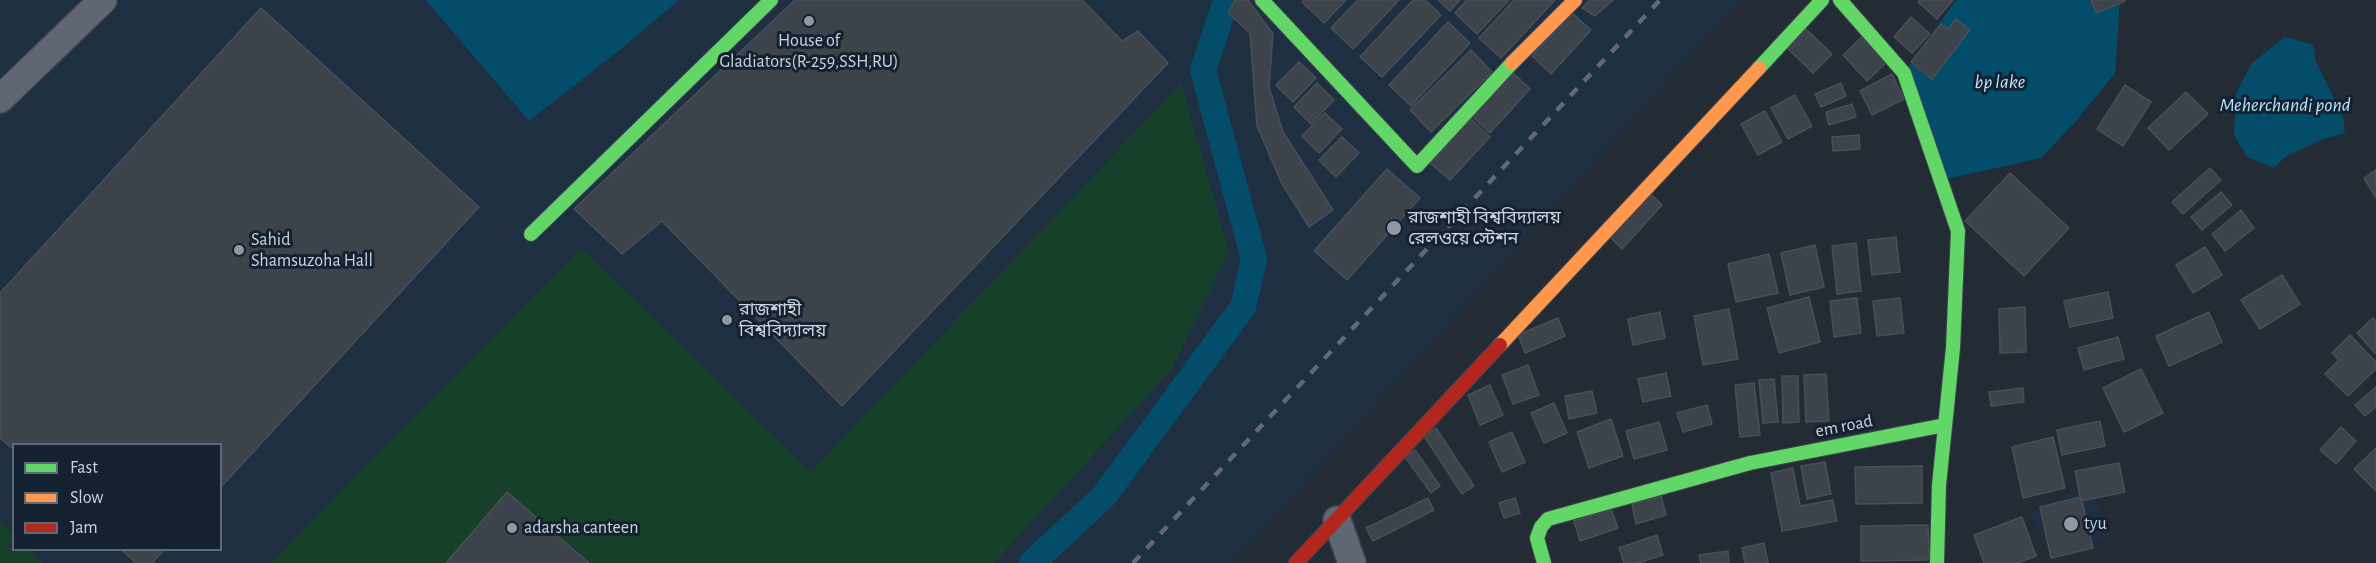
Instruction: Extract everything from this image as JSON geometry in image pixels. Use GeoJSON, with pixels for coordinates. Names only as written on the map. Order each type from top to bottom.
{"type":"FeatureCollection","features":[{"type":"Feature","properties":{"kind":"street"},"geometry":{"type":"LineString","coordinates":[[0,99],[102,0]]}},
{"type":"Feature","properties":{"kind":"street"},"geometry":{"type":"LineString","coordinates":[[531,234],[771,0]]}},
{"type":"Feature","properties":{"kind":"street"},"geometry":{"type":"LineString","coordinates":[[1262,0],[1417,166],[1521,54],[1575,0]]}},
{"type":"Feature","properties":{"kind":"street"},"geometry":{"type":"LineString","coordinates":[[1296,563],[1822,0]]}},
{"type":"Feature","properties":{"kind":"street"},"geometry":{"type":"LineString","coordinates":[[1840,0],[1904,73],[1958,231],[1953,348],[1939,485],[1937,563]]}},
{"type":"Feature","properties":{"kind":"street","name":"em road"},"geometry":{"type":"LineString","coordinates":[[1544,563],[1537,538],[1541,527],[1548,519],[1750,463],[1945,425]]}},
{"type":"Feature","properties":{"kind":"street"},"geometry":{"type":"LineString","coordinates":[[1337,520],[1352,563]]}},
{"type":"Feature","properties":{"kind":"shaded area","name":"রাজশাহী বিশ্ববিদ্যালয়"},"geometry":{"type":"Polygon","coordinates":[[[0,0],[1741,0],[1234,563],[0,563],[0,0]]]}},
{"type":"Feature","properties":{"kind":"shaded area","name":"tyu"},"geometry":{"type":"Polygon","coordinates":[[[2092,484],[2110,536],[2055,563],[2030,512],[2092,484]]]}},
{"type":"Feature","properties":{"kind":"green space"},"geometry":{"type":"Polygon","coordinates":[[[1181,84],[1229,251],[1171,370],[994,563],[271,563],[581,248],[811,472],[1181,84]]]}},
{"type":"Feature","properties":{"kind":"green space"},"geometry":{"type":"Polygon","coordinates":[[[0,521],[12,533],[12,551],[30,551],[42,563],[0,563],[0,521]]]}},
{"type":"Feature","properties":{"kind":"water"},"geometry":{"type":"Polygon","coordinates":[[[426,0],[679,0],[529,121],[426,0]]]}},
{"type":"Feature","properties":{"kind":"water","name":"bp lake"},"geometry":{"type":"Polygon","coordinates":[[[1956,0],[2120,0],[2115,73],[2077,120],[2041,158],[1942,180],[1904,73],[1956,0]]]}},
{"type":"Feature","properties":{"kind":"water","name":"Meherchandi pond"},"geometry":{"type":"Polygon","coordinates":[[[2285,37],[2314,45],[2315,60],[2343,117],[2345,133],[2321,140],[2285,157],[2274,168],[2247,157],[2234,135],[2236,93],[2252,63],[2285,37]]]}},
{"type":"Feature","properties":{"kind":"building"},"geometry":{"type":"Polygon","coordinates":[[[795,0],[1082,0],[1122,41],[1138,31],[1168,63],[842,406],[662,221],[622,254],[574,209],[795,0]]]}},
{"type":"Feature","properties":{"kind":"building"},"geometry":{"type":"Polygon","coordinates":[[[1235,0],[1248,0],[1273,34],[1269,87],[1283,132],[1333,210],[1309,227],[1281,182],[1257,126],[1250,33],[1228,13],[1235,0]]]}},
{"type":"Feature","properties":{"kind":"building"},"geometry":{"type":"Polygon","coordinates":[[[1304,0],[1346,0],[1324,23],[1302,2],[1304,0]]]}},
{"type":"Feature","properties":{"kind":"building"},"geometry":{"type":"Polygon","coordinates":[[[1358,0],[1399,0],[1353,49],[1331,28],[1358,0]]]}},
{"type":"Feature","properties":{"kind":"building"},"geometry":{"type":"Polygon","coordinates":[[[1413,0],[1425,0],[1441,15],[1382,77],[1360,57],[1413,0]]]}},
{"type":"Feature","properties":{"kind":"building"},"geometry":{"type":"Polygon","coordinates":[[[1438,0],[1460,0],[1450,11],[1438,0]]]}},
{"type":"Feature","properties":{"kind":"building"},"geometry":{"type":"Polygon","coordinates":[[[1467,0],[1509,0],[1477,34],[1455,13],[1467,0]]]}},
{"type":"Feature","properties":{"kind":"building"},"geometry":{"type":"Polygon","coordinates":[[[1514,0],[1555,0],[1501,58],[1479,38],[1514,0]]]}},
{"type":"Feature","properties":{"kind":"building"},"geometry":{"type":"Polygon","coordinates":[[[1590,0],[1613,0],[1595,16],[1582,8],[1590,0]]]}},
{"type":"Feature","properties":{"kind":"building"},"geometry":{"type":"Polygon","coordinates":[[[1920,0],[1953,0],[1937,19],[1918,2],[1920,0]]]}},
{"type":"Feature","properties":{"kind":"building"},"geometry":{"type":"Polygon","coordinates":[[[2091,0],[2124,0],[2125,1],[2096,13],[2091,0]]]}},
{"type":"Feature","properties":{"kind":"building","name":"Sahid Shamsuzoha Hall"},"geometry":{"type":"Polygon","coordinates":[[[261,8],[479,207],[222,486],[222,443],[12,443],[12,448],[0,438],[0,293],[261,8]]]}},
{"type":"Feature","properties":{"kind":"building"},"geometry":{"type":"Polygon","coordinates":[[[1572,13],[1591,30],[1551,74],[1532,56],[1572,13]]]}},
{"type":"Feature","properties":{"kind":"building"},"geometry":{"type":"Polygon","coordinates":[[[1911,17],[1930,34],[1912,53],[1894,37],[1911,17]]]}},
{"type":"Feature","properties":{"kind":"building"},"geometry":{"type":"Polygon","coordinates":[[[1956,19],[1970,30],[1932,79],[1911,62],[1941,24],[1948,29],[1956,19]]]}},
{"type":"Feature","properties":{"kind":"building"},"geometry":{"type":"Polygon","coordinates":[[[1448,22],[1470,43],[1411,106],[1389,85],[1448,22]]]}},
{"type":"Feature","properties":{"kind":"building"},"geometry":{"type":"Polygon","coordinates":[[[1806,29],[1832,54],[1813,73],[1787,48],[1806,29]]]}},
{"type":"Feature","properties":{"kind":"building"},"geometry":{"type":"Polygon","coordinates":[[[1863,36],[1887,62],[1867,81],[1843,55],[1863,36]]]}},
{"type":"Feature","properties":{"kind":"building"},"geometry":{"type":"Polygon","coordinates":[[[1471,50],[1492,72],[1431,132],[1410,110],[1471,50]]]}},
{"type":"Feature","properties":{"kind":"building"},"geometry":{"type":"Polygon","coordinates":[[[1299,62],[1316,78],[1293,102],[1276,85],[1299,62]]]}},
{"type":"Feature","properties":{"kind":"building"},"geometry":{"type":"Polygon","coordinates":[[[1511,71],[1530,89],[1490,133],[1471,115],[1511,71]]]}},
{"type":"Feature","properties":{"kind":"building"},"geometry":{"type":"Polygon","coordinates":[[[1892,74],[1904,99],[1872,115],[1860,91],[1892,74]]]}},
{"type":"Feature","properties":{"kind":"building"},"geometry":{"type":"Polygon","coordinates":[[[1317,83],[1334,100],[1311,124],[1294,107],[1317,83]]]}},
{"type":"Feature","properties":{"kind":"building"},"geometry":{"type":"Polygon","coordinates":[[[1841,83],[1846,96],[1821,107],[1815,94],[1841,83]]]}},
{"type":"Feature","properties":{"kind":"building"},"geometry":{"type":"Polygon","coordinates":[[[2125,85],[2151,102],[2123,146],[2097,129],[2125,85]]]}},
{"type":"Feature","properties":{"kind":"building"},"geometry":{"type":"Polygon","coordinates":[[[2186,92],[2208,114],[2169,150],[2148,128],[2186,92]]]}},
{"type":"Feature","properties":{"kind":"building"},"geometry":{"type":"Polygon","coordinates":[[[1795,95],[1812,126],[1788,139],[1771,108],[1795,95]]]}},
{"type":"Feature","properties":{"kind":"building"},"geometry":{"type":"Polygon","coordinates":[[[1852,104],[1856,117],[1829,125],[1826,112],[1852,104]]]}},
{"type":"Feature","properties":{"kind":"building"},"geometry":{"type":"Polygon","coordinates":[[[1765,111],[1782,142],[1758,155],[1741,124],[1765,111]]]}},
{"type":"Feature","properties":{"kind":"building"},"geometry":{"type":"Polygon","coordinates":[[[1325,113],[1342,129],[1319,153],[1302,136],[1325,113]]]}},
{"type":"Feature","properties":{"kind":"building"},"geometry":{"type":"Polygon","coordinates":[[[1471,119],[1490,137],[1450,180],[1430,163],[1471,119]]]}},
{"type":"Feature","properties":{"kind":"building"},"geometry":{"type":"Polygon","coordinates":[[[1859,135],[1860,149],[1833,151],[1832,137],[1859,135]]]}},
{"type":"Feature","properties":{"kind":"building"},"geometry":{"type":"Polygon","coordinates":[[[1342,137],[1359,153],[1336,177],[1319,160],[1342,137]]]}},
{"type":"Feature","properties":{"kind":"building"},"geometry":{"type":"Polygon","coordinates":[[[2210,168],[2221,180],[2183,214],[2172,202],[2210,168]]]}},
{"type":"Feature","properties":{"kind":"building"},"geometry":{"type":"Polygon","coordinates":[[[1387,169],[1420,198],[1347,280],[1314,251],[1387,169]]]}},
{"type":"Feature","properties":{"kind":"building"},"geometry":{"type":"Polygon","coordinates":[[[2376,170],[2376,198],[2364,178],[2376,170]]]}},
{"type":"Feature","properties":{"kind":"building"},"geometry":{"type":"Polygon","coordinates":[[[2010,173],[2069,228],[2024,276],[1965,221],[2010,173]]]}},
{"type":"Feature","properties":{"kind":"building"},"geometry":{"type":"Polygon","coordinates":[[[1649,192],[1662,205],[1622,249],[1609,236],[1649,192]]]}},
{"type":"Feature","properties":{"kind":"building"},"geometry":{"type":"Polygon","coordinates":[[[2221,192],[2232,205],[2202,230],[2191,217],[2221,192]]]}},
{"type":"Feature","properties":{"kind":"building"},"geometry":{"type":"Polygon","coordinates":[[[2241,210],[2254,228],[2225,251],[2212,234],[2241,210]]]}},
{"type":"Feature","properties":{"kind":"building"},"geometry":{"type":"Polygon","coordinates":[[[1896,237],[1900,272],[1872,275],[1868,240],[1896,237]]]}},
{"type":"Feature","properties":{"kind":"building"},"geometry":{"type":"Polygon","coordinates":[[[1856,243],[1861,291],[1837,294],[1832,246],[1856,243]]]}},
{"type":"Feature","properties":{"kind":"building"},"geometry":{"type":"Polygon","coordinates":[[[1815,245],[1824,287],[1790,295],[1781,253],[1815,245]]]}},
{"type":"Feature","properties":{"kind":"building"},"geometry":{"type":"Polygon","coordinates":[[[2205,247],[2222,275],[2193,293],[2176,265],[2205,247]]]}},
{"type":"Feature","properties":{"kind":"building"},"geometry":{"type":"Polygon","coordinates":[[[1769,254],[1778,293],[1736,302],[1728,264],[1769,254]]]}},
{"type":"Feature","properties":{"kind":"building"},"geometry":{"type":"Polygon","coordinates":[[[2282,275],[2300,304],[2260,329],[2241,300],[2282,275]]]}},
{"type":"Feature","properties":{"kind":"building"},"geometry":{"type":"Polygon","coordinates":[[[2108,292],[2113,318],[2070,327],[2064,301],[2108,292]]]}},
{"type":"Feature","properties":{"kind":"building"},"geometry":{"type":"Polygon","coordinates":[[[1809,297],[1820,342],[1779,353],[1767,308],[1809,297]]]}},
{"type":"Feature","properties":{"kind":"building"},"geometry":{"type":"Polygon","coordinates":[[[1857,298],[1861,333],[1834,337],[1830,301],[1857,298]]]}},
{"type":"Feature","properties":{"kind":"building"},"geometry":{"type":"Polygon","coordinates":[[[1900,298],[1904,333],[1877,336],[1873,301],[1900,298]]]}},
{"type":"Feature","properties":{"kind":"building"},"geometry":{"type":"Polygon","coordinates":[[[2025,307],[2026,352],[2000,353],[1999,309],[2025,307]]]}},
{"type":"Feature","properties":{"kind":"building"},"geometry":{"type":"Polygon","coordinates":[[[1729,309],[1738,359],[1703,365],[1694,316],[1729,309]]]}},
{"type":"Feature","properties":{"kind":"building"},"geometry":{"type":"Polygon","coordinates":[[[1660,312],[1665,338],[1633,345],[1628,319],[1660,312]]]}},
{"type":"Feature","properties":{"kind":"building"},"geometry":{"type":"Polygon","coordinates":[[[2209,312],[2222,342],[2169,366],[2156,336],[2209,312]]]}},
{"type":"Feature","properties":{"kind":"building"},"geometry":{"type":"Polygon","coordinates":[[[1558,318],[1565,336],[1525,353],[1518,335],[1558,318]]]}},
{"type":"Feature","properties":{"kind":"building"},"geometry":{"type":"Polygon","coordinates":[[[2373,318],[2376,321],[2376,354],[2357,333],[2373,318]]]}},
{"type":"Feature","properties":{"kind":"building"},"geometry":{"type":"Polygon","coordinates":[[[2350,335],[2376,362],[2376,369],[2348,396],[2325,374],[2339,360],[2332,353],[2350,335]]]}},
{"type":"Feature","properties":{"kind":"building"},"geometry":{"type":"Polygon","coordinates":[[[2118,337],[2124,359],[2084,370],[2078,348],[2118,337]]]}},
{"type":"Feature","properties":{"kind":"building"},"geometry":{"type":"Polygon","coordinates":[[[1528,365],[1539,395],[1513,404],[1502,375],[1528,365]]]}},
{"type":"Feature","properties":{"kind":"building"},"geometry":{"type":"Polygon","coordinates":[[[2141,369],[2163,413],[2124,432],[2103,388],[2141,369]]]}},
{"type":"Feature","properties":{"kind":"building"},"geometry":{"type":"Polygon","coordinates":[[[1666,373],[1671,396],[1643,402],[1638,379],[1666,373]]]}},
{"type":"Feature","properties":{"kind":"building"},"geometry":{"type":"Polygon","coordinates":[[[1826,374],[1829,421],[1806,422],[1804,375],[1826,374]]]}},
{"type":"Feature","properties":{"kind":"building"},"geometry":{"type":"Polygon","coordinates":[[[1782,376],[1798,376],[1799,422],[1783,423],[1782,376]]]}},
{"type":"Feature","properties":{"kind":"building"},"geometry":{"type":"Polygon","coordinates":[[[1774,379],[1778,422],[1763,423],[1759,380],[1774,379]]]}},
{"type":"Feature","properties":{"kind":"building"},"geometry":{"type":"Polygon","coordinates":[[[1754,383],[1760,435],[1740,437],[1735,385],[1754,383]]]}},
{"type":"Feature","properties":{"kind":"building"},"geometry":{"type":"Polygon","coordinates":[[[1490,385],[1503,415],[1480,425],[1468,395],[1490,385]]]}},
{"type":"Feature","properties":{"kind":"building"},"geometry":{"type":"Polygon","coordinates":[[[2376,387],[2376,407],[2365,416],[2355,405],[2376,387]]]}},
{"type":"Feature","properties":{"kind":"building"},"geometry":{"type":"Polygon","coordinates":[[[2023,388],[2024,402],[1991,406],[1989,392],[2023,388]]]}},
{"type":"Feature","properties":{"kind":"building"},"geometry":{"type":"Polygon","coordinates":[[[1592,391],[1597,413],[1569,419],[1565,396],[1592,391]]]}},
{"type":"Feature","properties":{"kind":"building"},"geometry":{"type":"Polygon","coordinates":[[[1554,403],[1567,433],[1544,443],[1531,413],[1554,403]]]}},
{"type":"Feature","properties":{"kind":"building"},"geometry":{"type":"Polygon","coordinates":[[[1707,405],[1712,424],[1683,432],[1677,413],[1707,405]]]}},
{"type":"Feature","properties":{"kind":"building"},"geometry":{"type":"Polygon","coordinates":[[[1611,419],[1623,456],[1589,468],[1577,432],[1611,419]]]}},
{"type":"Feature","properties":{"kind":"building"},"geometry":{"type":"Polygon","coordinates":[[[2100,421],[2105,446],[2062,455],[2057,430],[2100,421]]]}},
{"type":"Feature","properties":{"kind":"building"},"geometry":{"type":"Polygon","coordinates":[[[1659,422],[1667,450],[1634,459],[1626,431],[1659,422]]]}},
{"type":"Feature","properties":{"kind":"building"},"geometry":{"type":"Polygon","coordinates":[[[2341,427],[2356,441],[2336,464],[2320,450],[2341,427]]]}},
{"type":"Feature","properties":{"kind":"building"},"geometry":{"type":"Polygon","coordinates":[[[1436,428],[1474,486],[1462,494],[1424,436],[1436,428]]]}},
{"type":"Feature","properties":{"kind":"building"},"geometry":{"type":"Polygon","coordinates":[[[1512,432],[1525,462],[1502,472],[1489,442],[1512,432]]]}},
{"type":"Feature","properties":{"kind":"building"},"geometry":{"type":"Polygon","coordinates":[[[2053,437],[2065,488],[2023,498],[2012,447],[2053,437]]]}},
{"type":"Feature","properties":{"kind":"building"},"geometry":{"type":"Polygon","coordinates":[[[2376,448],[2376,491],[2354,469],[2376,448]]]}},
{"type":"Feature","properties":{"kind":"building"},"geometry":{"type":"Polygon","coordinates":[[[1415,450],[1440,486],[1431,493],[1405,457],[1415,450]]]}},
{"type":"Feature","properties":{"kind":"building"},"geometry":{"type":"Polygon","coordinates":[[[1825,462],[1831,494],[1807,499],[1801,466],[1825,462]]]}},
{"type":"Feature","properties":{"kind":"building"},"geometry":{"type":"Polygon","coordinates":[[[2119,463],[2125,492],[2081,501],[2075,471],[2119,463]]]}},
{"type":"Feature","properties":{"kind":"building"},"geometry":{"type":"Polygon","coordinates":[[[1922,466],[1922,503],[1856,504],[1855,467],[1922,466]]]}},
{"type":"Feature","properties":{"kind":"building"},"geometry":{"type":"Polygon","coordinates":[[[1793,468],[1800,506],[1833,500],[1837,521],[1782,531],[1771,473],[1793,468]]]}},
{"type":"Feature","properties":{"kind":"building","name":"adarsha canteen"},"geometry":{"type":"Polygon","coordinates":[[[507,492],[589,563],[446,563],[507,492]]]}},
{"type":"Feature","properties":{"kind":"building"},"geometry":{"type":"Polygon","coordinates":[[[1661,496],[1666,515],[1636,524],[1632,504],[1661,496]]]}},
{"type":"Feature","properties":{"kind":"building","name":"tyu"},"geometry":{"type":"Polygon","coordinates":[[[2081,497],[2093,548],[2051,558],[2040,507],[2081,497]]]}},
{"type":"Feature","properties":{"kind":"building"},"geometry":{"type":"Polygon","coordinates":[[[1428,498],[1434,510],[1373,541],[1366,528],[1428,498]]]}},
{"type":"Feature","properties":{"kind":"building"},"geometry":{"type":"Polygon","coordinates":[[[1515,498],[1520,513],[1504,518],[1499,503],[1515,498]]]}},
{"type":"Feature","properties":{"kind":"building"},"geometry":{"type":"Polygon","coordinates":[[[1611,509],[1618,528],[1580,541],[1574,521],[1611,509]]]}},
{"type":"Feature","properties":{"kind":"building"},"geometry":{"type":"Polygon","coordinates":[[[2022,517],[2036,556],[2018,563],[1984,563],[1974,535],[2022,517]]]}},
{"type":"Feature","properties":{"kind":"building"},"geometry":{"type":"Polygon","coordinates":[[[1928,525],[1929,560],[1861,561],[1861,526],[1928,525]]]}},
{"type":"Feature","properties":{"kind":"building"},"geometry":{"type":"Polygon","coordinates":[[[1657,535],[1663,555],[1638,563],[1624,563],[1619,548],[1657,535]]]}},
{"type":"Feature","properties":{"kind":"building"},"geometry":{"type":"Polygon","coordinates":[[[1764,543],[1768,563],[1745,563],[1742,548],[1764,543]]]}},
{"type":"Feature","properties":{"kind":"building"},"geometry":{"type":"Polygon","coordinates":[[[123,551],[163,551],[152,563],[136,563],[123,551]]]}},
{"type":"Feature","properties":{"kind":"building"},"geometry":{"type":"Polygon","coordinates":[[[1728,551],[1729,563],[1701,563],[1699,555],[1728,551]]]}},
{"type":"Feature","properties":{"kind":"waterway"},"geometry":{"type":"LineString","coordinates":[[1032,563],[1104,496],[1243,307],[1254,259],[1203,70],[1226,0]]}},
{"type":"Feature","properties":{"kind":"railway"},"geometry":{"type":"LineString","coordinates":[[1133,563],[1660,0]]}},
{"type":"Feature","properties":{"kind":"traffic: fast"},"geometry":{"type":"LineString","coordinates":[[531,234],[771,0]]}},
{"type":"Feature","properties":{"kind":"traffic: fast"},"geometry":{"type":"LineString","coordinates":[[1262,0],[1417,166],[1512,63]]}},
{"type":"Feature","properties":{"kind":"traffic: fast"},"geometry":{"type":"LineString","coordinates":[[1759,68],[1822,0]]}},
{"type":"Feature","properties":{"kind":"traffic: fast"},"geometry":{"type":"LineString","coordinates":[[1840,0],[1904,73],[1958,231],[1953,348],[1939,485],[1937,563]]}},
{"type":"Feature","properties":{"kind":"traffic: fast"},"geometry":{"type":"LineString","coordinates":[[1544,563],[1537,538],[1541,527],[1548,519],[1750,463],[1945,425]]}},
{"type":"Feature","properties":{"kind":"traffic: slow"},"geometry":{"type":"LineString","coordinates":[[1512,63],[1575,0]]}},
{"type":"Feature","properties":{"kind":"traffic: slow"},"geometry":{"type":"LineString","coordinates":[[1500,345],[1759,68]]}},
{"type":"Feature","properties":{"kind":"traffic: jam"},"geometry":{"type":"LineString","coordinates":[[1296,563],[1500,345]]}},
{"type":"Feature","properties":{"kind":"place","name":"House of Gladiators(R-259,SSH,RU)"},"geometry":{"type":"Point","coordinates":[809,21]}},
{"type":"Feature","properties":{"kind":"place","name":"রাজশাহী বিশ্ববিদ্যালয় রেলওয়ে স্টেশন"},"geometry":{"type":"Point","coordinates":[1394,228]}},
{"type":"Feature","properties":{"kind":"place","name":"Sahid Shamsuzoha Hall"},"geometry":{"type":"Point","coordinates":[239,250]}},
{"type":"Feature","properties":{"kind":"place","name":"রাজশাহী বিশ্ববিদ্যালয়"},"geometry":{"type":"Point","coordinates":[727,320]}},
{"type":"Feature","properties":{"kind":"place","name":"tyu"},"geometry":{"type":"Point","coordinates":[2071,524]}},
{"type":"Feature","properties":{"kind":"place","name":"adarsha canteen"},"geometry":{"type":"Point","coordinates":[512,528]}}]}
